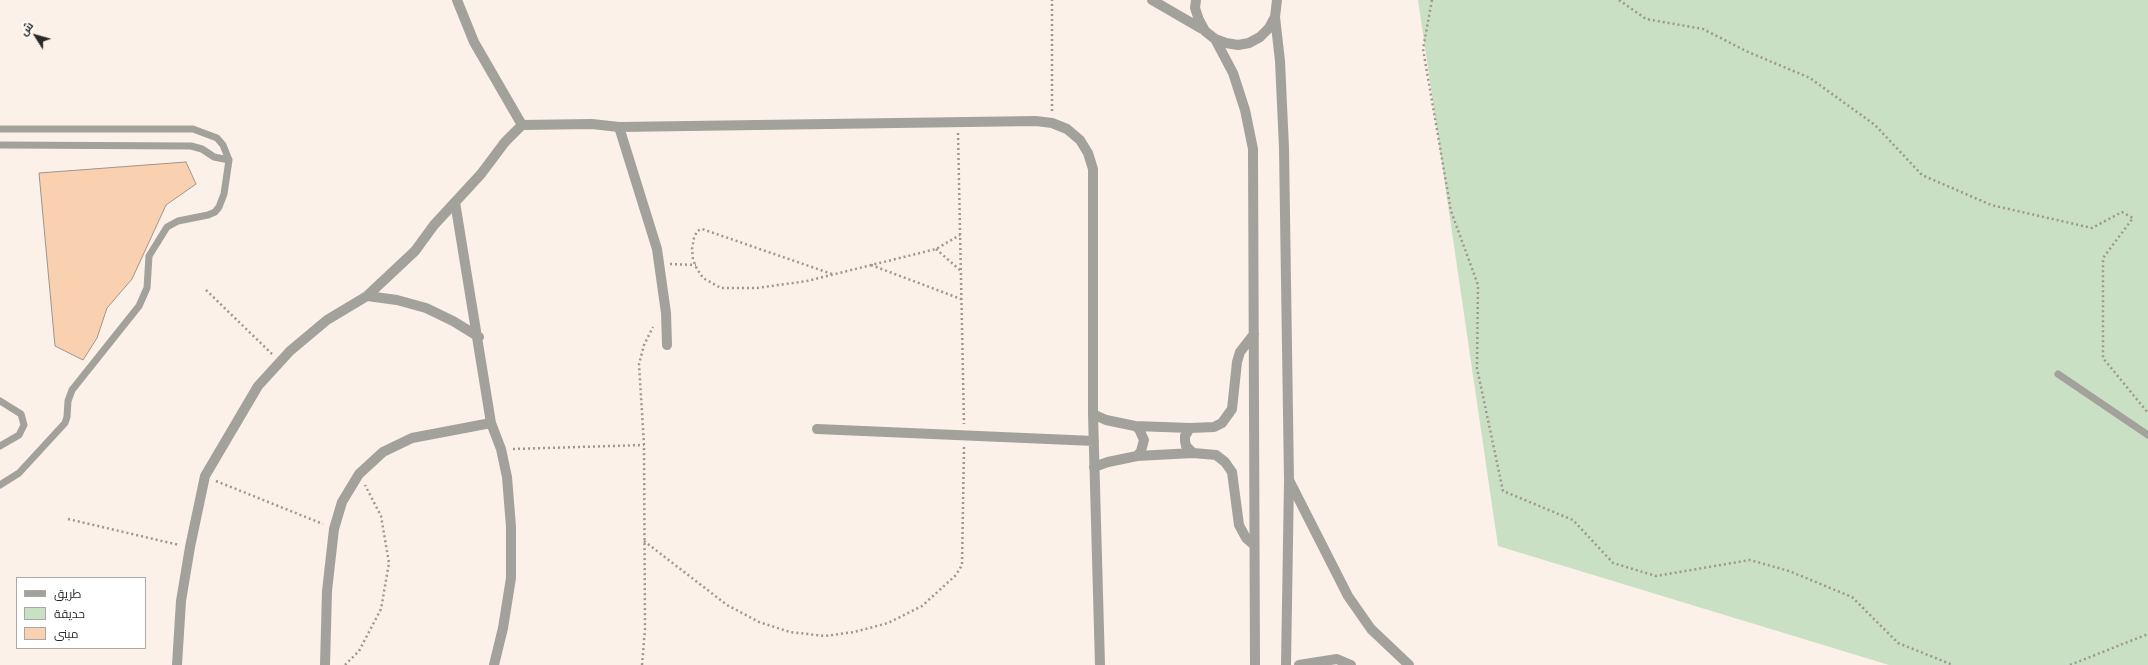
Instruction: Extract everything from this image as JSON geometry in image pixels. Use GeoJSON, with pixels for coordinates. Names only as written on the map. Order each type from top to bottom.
{"type":"FeatureCollection","features":[{"type":"Feature","properties":{"kind":"street"},"geometry":{"type":"LineString","coordinates":[[457,0],[474,42],[522,125]]}},
{"type":"Feature","properties":{"kind":"street"},"geometry":{"type":"LineString","coordinates":[[1152,0],[1205,31],[1214,39],[1233,73],[1243,103],[1253,149],[1255,665]]}},
{"type":"Feature","properties":{"kind":"street"},"geometry":{"type":"LineString","coordinates":[[1196,0],[1199,20],[1205,31]]}},
{"type":"Feature","properties":{"kind":"street"},"geometry":{"type":"LineString","coordinates":[[1214,39],[1238,45],[1250,42],[1260,37],[1269,28],[1274,17],[1277,0]]}},
{"type":"Feature","properties":{"kind":"street"},"geometry":{"type":"LineString","coordinates":[[1274,17],[1283,104],[1290,480],[1286,665]]}},
{"type":"Feature","properties":{"kind":"street"},"geometry":{"type":"LineString","coordinates":[[177,665],[181,601],[205,476],[258,386],[290,351],[327,320],[367,296],[415,251],[434,225],[481,174],[505,142],[522,125],[592,124],[620,127],[958,122],[1052,123],[1067,129],[1080,140],[1088,154],[1093,169],[1093,414],[1100,665]]}},
{"type":"Feature","properties":{"kind":"street"},"geometry":{"type":"LineString","coordinates":[[620,127],[657,249],[666,313],[667,345]]}},
{"type":"Feature","properties":{"kind":"street"},"geometry":{"type":"LineString","coordinates":[[455,202],[479,337],[491,423],[501,449],[507,476],[511,527],[511,578],[503,628],[494,665]]}},
{"type":"Feature","properties":{"kind":"street"},"geometry":{"type":"LineString","coordinates":[[367,296],[397,300],[426,308],[453,321],[479,337]]}},
{"type":"Feature","properties":{"kind":"street"},"geometry":{"type":"LineString","coordinates":[[1093,414],[1106,420],[1135,426],[1190,428],[1214,426],[1228,417],[1234,401],[1239,357],[1246,342],[1254,334]]}},
{"type":"Feature","properties":{"kind":"street"},"geometry":{"type":"LineString","coordinates":[[325,665],[327,591],[334,529],[342,502],[360,474],[383,452],[412,438],[491,423]]}},
{"type":"Feature","properties":{"kind":"street"},"geometry":{"type":"LineString","coordinates":[[1135,426],[1139,429],[1144,440],[1141,451],[1137,456]]}},
{"type":"Feature","properties":{"kind":"street"},"geometry":{"type":"LineString","coordinates":[[1190,428],[1185,436],[1185,441],[1186,446],[1193,453]]}},
{"type":"Feature","properties":{"kind":"street"},"geometry":{"type":"LineString","coordinates":[[817,429],[1094,441]]}},
{"type":"Feature","properties":{"kind":"street"},"geometry":{"type":"LineString","coordinates":[[1094,467],[1115,460],[1137,456],[1193,453],[1216,455],[1225,462],[1232,472],[1239,525],[1246,538],[1254,545]]}},
{"type":"Feature","properties":{"kind":"street"},"geometry":{"type":"LineString","coordinates":[[1290,480],[1348,596],[1371,629],[1408,665]]}},
{"type":"Feature","properties":{"kind":"street"},"geometry":{"type":"LineString","coordinates":[[1299,665],[1337,659],[1351,665]]}},
{"type":"Feature","properties":{"kind":"lane"},"geometry":{"type":"LineString","coordinates":[[0,129],[193,129],[217,138],[223,145],[229,160],[224,194],[219,207],[215,212],[208,215],[178,221],[167,228],[154,245],[148,256],[147,288],[140,306],[72,390],[68,400],[68,417],[65,423],[19,474],[0,484]]}},
{"type":"Feature","properties":{"kind":"lane"},"geometry":{"type":"LineString","coordinates":[[0,145],[191,146],[202,149],[214,157],[229,160]]}},
{"type":"Feature","properties":{"kind":"lane"},"geometry":{"type":"LineString","coordinates":[[2058,374],[2144,434],[2148,435]]}},
{"type":"Feature","properties":{"kind":"lane"},"geometry":{"type":"LineString","coordinates":[[0,402],[21,414],[24,425],[19,435],[0,446]]}},
{"type":"Feature","properties":{"kind":"path"},"geometry":{"type":"LineString","coordinates":[[1052,0],[1052,123]]}},
{"type":"Feature","properties":{"kind":"path"},"geometry":{"type":"LineString","coordinates":[[1432,0],[1423,49],[1451,211],[1478,285],[1477,368],[1503,491],[1573,520],[1613,563],[1656,576],[1750,560],[1789,571],[1852,598],[1898,643],[1953,665]]}},
{"type":"Feature","properties":{"kind":"path"},"geometry":{"type":"LineString","coordinates":[[1619,0],[1646,19],[1703,30],[1746,51],[1810,78],[1875,125],[1922,175],[1990,205],[2092,228],[2122,212],[2133,218],[2103,258],[2104,358],[2148,413]]}},
{"type":"Feature","properties":{"kind":"path"},"geometry":{"type":"LineString","coordinates":[[644,541],[727,605],[760,622],[790,632],[824,636],[854,632],[888,623],[922,606],[956,575],[962,565],[964,435],[958,122]]}},
{"type":"Feature","properties":{"kind":"path"},"geometry":{"type":"LineString","coordinates":[[832,274],[702,229],[697,231],[694,238],[692,249],[696,265],[703,278],[721,288],[782,286],[871,265],[936,249],[960,236]]}},
{"type":"Feature","properties":{"kind":"path"},"geometry":{"type":"LineString","coordinates":[[936,249],[961,271]]}},
{"type":"Feature","properties":{"kind":"path"},"geometry":{"type":"LineString","coordinates":[[659,263],[696,265]]}},
{"type":"Feature","properties":{"kind":"path"},"geometry":{"type":"LineString","coordinates":[[871,265],[961,299]]}},
{"type":"Feature","properties":{"kind":"path"},"geometry":{"type":"LineString","coordinates":[[206,290],[280,362]]}},
{"type":"Feature","properties":{"kind":"path"},"geometry":{"type":"LineString","coordinates":[[642,665],[645,629],[644,445],[639,364],[644,345],[653,328],[666,313]]}},
{"type":"Feature","properties":{"kind":"path"},"geometry":{"type":"LineString","coordinates":[[501,449],[644,445]]}},
{"type":"Feature","properties":{"kind":"path"},"geometry":{"type":"LineString","coordinates":[[345,665],[359,651],[381,609],[389,562],[381,516],[360,474]]}},
{"type":"Feature","properties":{"kind":"path"},"geometry":{"type":"LineString","coordinates":[[205,476],[334,529]]}},
{"type":"Feature","properties":{"kind":"path"},"geometry":{"type":"LineString","coordinates":[[68,519],[190,548]]}},
{"type":"Feature","properties":{"kind":"path"},"geometry":{"type":"LineString","coordinates":[[2070,665],[2148,634]]}},
{"type":"Feature","properties":{"kind":"green space"},"geometry":{"type":"Polygon","coordinates":[[[1418,0],[2148,0],[2148,665],[1889,665],[1498,546],[1418,0]]]}},
{"type":"Feature","properties":{"kind":"building"},"geometry":{"type":"Polygon","coordinates":[[[186,162],[196,184],[166,205],[132,279],[107,308],[97,338],[83,360],[55,346],[39,173],[186,162]]]}}]}
